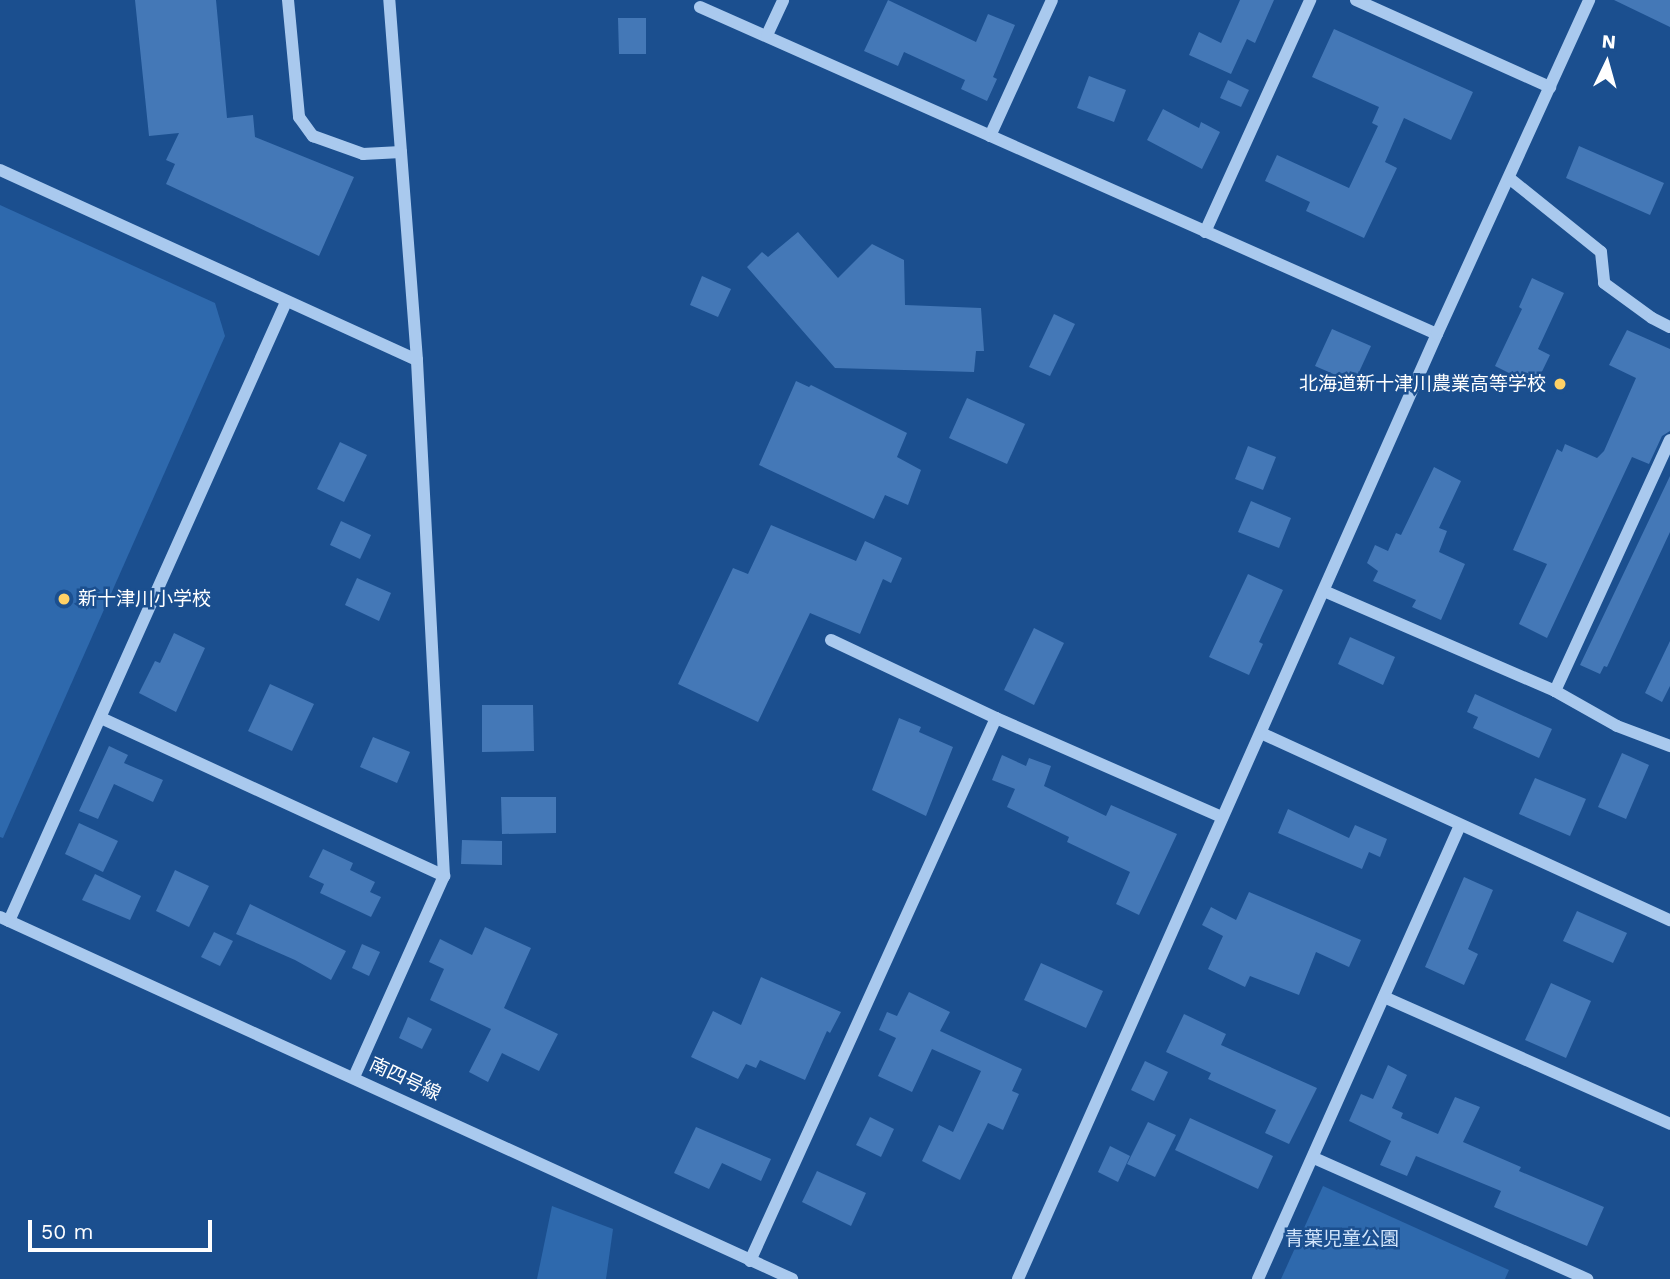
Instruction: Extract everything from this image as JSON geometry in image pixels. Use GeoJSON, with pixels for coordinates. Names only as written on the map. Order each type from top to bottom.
{"type":"FeatureCollection","features":[{"type":"Feature","properties":{"kind":"street"},"geometry":{"type":"LineString","coordinates":[[288,0],[299,117],[313,136],[363,154],[401,152]]}},
{"type":"Feature","properties":{"kind":"street"},"geometry":{"type":"LineString","coordinates":[[354,1077],[444,876],[417,360],[388,0]]}},
{"type":"Feature","properties":{"kind":"street"},"geometry":{"type":"LineString","coordinates":[[767,35],[783,0]]}},
{"type":"Feature","properties":{"kind":"street"},"geometry":{"type":"LineString","coordinates":[[990,136],[1052,0]]}},
{"type":"Feature","properties":{"kind":"street"},"geometry":{"type":"LineString","coordinates":[[1205,232],[1310,0]]}},
{"type":"Feature","properties":{"kind":"street"},"geometry":{"type":"LineString","coordinates":[[1356,0],[1550,87]]}},
{"type":"Feature","properties":{"kind":"street"},"geometry":{"type":"LineString","coordinates":[[1018,1279],[1437,334],[1589,0]]}},
{"type":"Feature","properties":{"kind":"street"},"geometry":{"type":"LineString","coordinates":[[699,7],[1437,334]]}},
{"type":"Feature","properties":{"kind":"street"},"geometry":{"type":"LineString","coordinates":[[0,170],[417,360]]}},
{"type":"Feature","properties":{"kind":"street"},"geometry":{"type":"LineString","coordinates":[[1509,178],[1601,252],[1604,283],[1652,318],[1670,327]]}},
{"type":"Feature","properties":{"kind":"street"},"geometry":{"type":"LineString","coordinates":[[4,919],[101,718],[286,302]]}},
{"type":"Feature","properties":{"kind":"street"},"geometry":{"type":"LineString","coordinates":[[1555,691],[1670,440]]}},
{"type":"Feature","properties":{"kind":"street"},"geometry":{"type":"LineString","coordinates":[[1324,591],[1555,691],[1617,726],[1670,746]]}},
{"type":"Feature","properties":{"kind":"street"},"geometry":{"type":"LineString","coordinates":[[831,640],[996,718],[1222,817]]}},
{"type":"Feature","properties":{"kind":"street"},"geometry":{"type":"LineString","coordinates":[[101,718],[444,876]]}},
{"type":"Feature","properties":{"kind":"street"},"geometry":{"type":"LineString","coordinates":[[750,1261],[996,718]]}},
{"type":"Feature","properties":{"kind":"street"},"geometry":{"type":"LineString","coordinates":[[1261,733],[1670,920]]}},
{"type":"Feature","properties":{"kind":"street"},"geometry":{"type":"LineString","coordinates":[[1258,1279],[1460,825]]}},
{"type":"Feature","properties":{"kind":"street","name":"南四号線"},"geometry":{"type":"LineString","coordinates":[[4,919],[792,1279]]}},
{"type":"Feature","properties":{"kind":"street"},"geometry":{"type":"LineString","coordinates":[[1384,997],[1670,1124]]}},
{"type":"Feature","properties":{"kind":"street"},"geometry":{"type":"LineString","coordinates":[[1314,1158],[1587,1279]]}},
{"type":"Feature","properties":{"kind":"green space","name":"新十津川小学校"},"geometry":{"type":"Polygon","coordinates":[[[0,205],[215,303],[225,336],[3,838],[0,837],[0,205]]]}},
{"type":"Feature","properties":{"kind":"green space","name":"青葉児童公園"},"geometry":{"type":"Polygon","coordinates":[[[1323,1186],[1509,1270],[1505,1279],[1281,1279],[1323,1186]]]}},
{"type":"Feature","properties":{"kind":"green space"},"geometry":{"type":"Polygon","coordinates":[[[552,1206],[613,1229],[606,1279],[537,1279],[552,1206]]]}},
{"type":"Feature","properties":{"kind":"building"},"geometry":{"type":"Polygon","coordinates":[[[135,0],[216,0],[227,118],[253,115],[255,137],[354,177],[319,256],[166,184],[175,164],[166,160],[179,133],[149,136],[135,0]]]}},
{"type":"Feature","properties":{"kind":"building"},"geometry":{"type":"Polygon","coordinates":[[[888,0],[976,42],[988,14],[1015,25],[993,77],[997,79],[987,101],[961,89],[965,80],[904,52],[898,66],[864,51],[888,0]]]}},
{"type":"Feature","properties":{"kind":"building"},"geometry":{"type":"Polygon","coordinates":[[[1240,0],[1274,0],[1255,43],[1247,39],[1231,74],[1189,55],[1199,32],[1221,43],[1240,0]]]}},
{"type":"Feature","properties":{"kind":"building"},"geometry":{"type":"Polygon","coordinates":[[[1614,0],[1670,0],[1670,27],[1614,0]]]}},
{"type":"Feature","properties":{"kind":"building"},"geometry":{"type":"Polygon","coordinates":[[[618,18],[646,18],[646,54],[619,54],[618,18]]]}},
{"type":"Feature","properties":{"kind":"building"},"geometry":{"type":"Polygon","coordinates":[[[1334,29],[1473,92],[1451,140],[1404,118],[1385,162],[1397,168],[1364,238],[1306,211],[1310,202],[1265,181],[1277,155],[1349,188],[1378,126],[1372,123],[1379,107],[1312,77],[1334,29]]]}},
{"type":"Feature","properties":{"kind":"building"},"geometry":{"type":"Polygon","coordinates":[[[1089,76],[1126,90],[1114,122],[1077,108],[1089,76]]]}},
{"type":"Feature","properties":{"kind":"building"},"geometry":{"type":"Polygon","coordinates":[[[1228,80],[1249,90],[1241,107],[1220,98],[1228,80]]]}},
{"type":"Feature","properties":{"kind":"building"},"geometry":{"type":"Polygon","coordinates":[[[1163,109],[1199,128],[1201,122],[1220,132],[1202,169],[1147,140],[1163,109]]]}},
{"type":"Feature","properties":{"kind":"building"},"geometry":{"type":"Polygon","coordinates":[[[1579,146],[1664,183],[1650,215],[1566,178],[1579,146]]]}},
{"type":"Feature","properties":{"kind":"building"},"geometry":{"type":"Polygon","coordinates":[[[798,232],[838,278],[872,244],[904,260],[905,305],[981,308],[984,351],[976,351],[974,372],[835,368],[747,267],[762,252],[768,257],[798,232]]]}},
{"type":"Feature","properties":{"kind":"building"},"geometry":{"type":"Polygon","coordinates":[[[702,276],[731,289],[718,317],[690,305],[702,276]]]}},
{"type":"Feature","properties":{"kind":"building"},"geometry":{"type":"Polygon","coordinates":[[[1532,278],[1564,293],[1538,349],[1550,355],[1535,386],[1495,366],[1522,309],[1519,307],[1532,278]]]}},
{"type":"Feature","properties":{"kind":"building"},"geometry":{"type":"Polygon","coordinates":[[[1054,314],[1075,324],[1050,376],[1029,367],[1054,314]]]}},
{"type":"Feature","properties":{"kind":"building"},"geometry":{"type":"Polygon","coordinates":[[[1332,329],[1371,346],[1354,383],[1315,366],[1332,329]]]}},
{"type":"Feature","properties":{"kind":"building"},"geometry":{"type":"Polygon","coordinates":[[[1627,330],[1670,349],[1670,431],[1662,436],[1649,464],[1632,457],[1547,638],[1519,624],[1547,564],[1513,550],[1557,449],[1562,452],[1565,444],[1597,458],[1604,451],[1636,378],[1609,365],[1627,330]]]}},
{"type":"Feature","properties":{"kind":"building"},"geometry":{"type":"Polygon","coordinates":[[[796,381],[809,387],[811,385],[907,433],[897,457],[921,470],[908,505],[885,495],[874,519],[759,465],[796,381]]]}},
{"type":"Feature","properties":{"kind":"building"},"geometry":{"type":"Polygon","coordinates":[[[967,398],[1025,424],[1007,464],[949,438],[967,398]]]}},
{"type":"Feature","properties":{"kind":"building"},"geometry":{"type":"Polygon","coordinates":[[[340,442],[367,455],[344,502],[317,489],[340,442]]]}},
{"type":"Feature","properties":{"kind":"building"},"geometry":{"type":"Polygon","coordinates":[[[1248,446],[1276,457],[1263,490],[1235,479],[1248,446]]]}},
{"type":"Feature","properties":{"kind":"building"},"geometry":{"type":"Polygon","coordinates":[[[1434,467],[1461,481],[1439,528],[1447,531],[1439,552],[1465,564],[1441,620],[1412,607],[1416,600],[1373,581],[1378,571],[1367,563],[1375,545],[1388,551],[1396,533],[1401,535],[1434,467]]]}},
{"type":"Feature","properties":{"kind":"building"},"geometry":{"type":"Polygon","coordinates":[[[1670,476],[1670,532],[1607,667],[1604,666],[1600,674],[1580,665],[1670,476]]]}},
{"type":"Feature","properties":{"kind":"building"},"geometry":{"type":"Polygon","coordinates":[[[1251,501],[1291,518],[1279,548],[1238,532],[1251,501]]]}},
{"type":"Feature","properties":{"kind":"building"},"geometry":{"type":"Polygon","coordinates":[[[341,521],[371,535],[360,559],[330,545],[341,521]]]}},
{"type":"Feature","properties":{"kind":"building"},"geometry":{"type":"Polygon","coordinates":[[[771,525],[856,561],[865,541],[902,558],[891,583],[883,579],[860,634],[810,613],[758,722],[678,684],[733,568],[748,574],[771,525]]]}},
{"type":"Feature","properties":{"kind":"building"},"geometry":{"type":"Polygon","coordinates":[[[1248,574],[1283,590],[1259,642],[1263,644],[1249,675],[1209,657],[1248,574]]]}},
{"type":"Feature","properties":{"kind":"building"},"geometry":{"type":"Polygon","coordinates":[[[357,578],[391,593],[379,621],[345,605],[357,578]]]}},
{"type":"Feature","properties":{"kind":"building"},"geometry":{"type":"Polygon","coordinates":[[[1034,628],[1064,643],[1034,705],[1004,690],[1034,628]]]}},
{"type":"Feature","properties":{"kind":"building"},"geometry":{"type":"Polygon","coordinates":[[[174,633],[205,648],[176,712],[139,693],[155,661],[160,663],[174,633]]]}},
{"type":"Feature","properties":{"kind":"building"},"geometry":{"type":"Polygon","coordinates":[[[1350,637],[1395,657],[1383,685],[1338,664],[1350,637]]]}},
{"type":"Feature","properties":{"kind":"building"},"geometry":{"type":"Polygon","coordinates":[[[1670,641],[1670,686],[1662,702],[1645,693],[1670,641]]]}},
{"type":"Feature","properties":{"kind":"building"},"geometry":{"type":"Polygon","coordinates":[[[270,684],[314,704],[292,751],[248,731],[270,684]]]}},
{"type":"Feature","properties":{"kind":"building"},"geometry":{"type":"Polygon","coordinates":[[[1475,694],[1552,729],[1539,758],[1473,728],[1478,717],[1467,712],[1475,694]]]}},
{"type":"Feature","properties":{"kind":"building"},"geometry":{"type":"Polygon","coordinates":[[[482,705],[533,705],[534,751],[482,752],[482,705]]]}},
{"type":"Feature","properties":{"kind":"building"},"geometry":{"type":"Polygon","coordinates":[[[899,718],[921,727],[919,732],[953,747],[926,816],[872,790],[899,718]]]}},
{"type":"Feature","properties":{"kind":"building"},"geometry":{"type":"Polygon","coordinates":[[[373,737],[410,752],[397,783],[360,767],[373,737]]]}},
{"type":"Feature","properties":{"kind":"building"},"geometry":{"type":"Polygon","coordinates":[[[109,746],[128,755],[124,763],[163,780],[153,802],[114,784],[98,819],[79,811],[109,746]]]}},
{"type":"Feature","properties":{"kind":"building"},"geometry":{"type":"Polygon","coordinates":[[[1622,753],[1649,765],[1626,819],[1598,807],[1622,753]]]}},
{"type":"Feature","properties":{"kind":"building"},"geometry":{"type":"Polygon","coordinates":[[[1002,755],[1026,766],[1029,758],[1051,766],[1044,786],[1106,816],[1111,805],[1177,834],[1139,915],[1116,904],[1130,872],[1067,842],[1069,837],[1007,807],[1015,789],[992,780],[1002,755]]]}},
{"type":"Feature","properties":{"kind":"building"},"geometry":{"type":"Polygon","coordinates":[[[1535,778],[1586,799],[1570,836],[1519,814],[1535,778]]]}},
{"type":"Feature","properties":{"kind":"building"},"geometry":{"type":"Polygon","coordinates":[[[501,797],[556,797],[556,833],[502,834],[501,797]]]}},
{"type":"Feature","properties":{"kind":"building"},"geometry":{"type":"Polygon","coordinates":[[[1288,809],[1349,838],[1355,825],[1387,839],[1380,857],[1369,852],[1362,869],[1278,833],[1288,809]]]}},
{"type":"Feature","properties":{"kind":"building"},"geometry":{"type":"Polygon","coordinates":[[[79,823],[118,841],[103,872],[65,854],[79,823]]]}},
{"type":"Feature","properties":{"kind":"building"},"geometry":{"type":"Polygon","coordinates":[[[462,840],[502,841],[502,865],[461,864],[462,840]]]}},
{"type":"Feature","properties":{"kind":"building"},"geometry":{"type":"Polygon","coordinates":[[[323,849],[353,863],[350,870],[375,882],[370,892],[381,897],[371,917],[320,893],[324,884],[309,877],[323,849]]]}},
{"type":"Feature","properties":{"kind":"building"},"geometry":{"type":"Polygon","coordinates":[[[175,870],[209,886],[189,927],[156,911],[175,870]]]}},
{"type":"Feature","properties":{"kind":"building"},"geometry":{"type":"Polygon","coordinates":[[[95,874],[141,896],[130,920],[82,900],[95,874]]]}},
{"type":"Feature","properties":{"kind":"building"},"geometry":{"type":"Polygon","coordinates":[[[1464,877],[1493,890],[1468,949],[1478,954],[1464,985],[1425,967],[1464,877]]]}},
{"type":"Feature","properties":{"kind":"building"},"geometry":{"type":"Polygon","coordinates":[[[1249,892],[1361,940],[1349,967],[1316,952],[1299,995],[1250,976],[1245,987],[1208,969],[1223,936],[1202,925],[1211,907],[1236,920],[1249,892]]]}},
{"type":"Feature","properties":{"kind":"building"},"geometry":{"type":"Polygon","coordinates":[[[250,904],[346,951],[331,980],[295,960],[236,934],[250,904]]]}},
{"type":"Feature","properties":{"kind":"building"},"geometry":{"type":"Polygon","coordinates":[[[1577,911],[1627,933],[1613,963],[1563,941],[1577,911]]]}},
{"type":"Feature","properties":{"kind":"building"},"geometry":{"type":"Polygon","coordinates":[[[485,927],[531,948],[504,1008],[558,1034],[539,1071],[502,1053],[488,1082],[469,1072],[491,1029],[430,1000],[444,969],[429,962],[440,939],[472,955],[485,927]]]}},
{"type":"Feature","properties":{"kind":"building"},"geometry":{"type":"Polygon","coordinates":[[[214,932],[233,941],[220,966],[201,957],[214,932]]]}},
{"type":"Feature","properties":{"kind":"building"},"geometry":{"type":"Polygon","coordinates":[[[362,944],[380,952],[369,976],[352,968],[362,944]]]}},
{"type":"Feature","properties":{"kind":"building"},"geometry":{"type":"Polygon","coordinates":[[[1041,963],[1103,991],[1086,1028],[1024,1000],[1041,963]]]}},
{"type":"Feature","properties":{"kind":"building"},"geometry":{"type":"Polygon","coordinates":[[[761,977],[841,1012],[830,1033],[827,1031],[805,1080],[760,1060],[756,1068],[746,1064],[738,1079],[691,1057],[713,1011],[741,1025],[761,977]]]}},
{"type":"Feature","properties":{"kind":"building"},"geometry":{"type":"Polygon","coordinates":[[[1551,983],[1591,1001],[1566,1058],[1525,1040],[1551,983]]]}},
{"type":"Feature","properties":{"kind":"building"},"geometry":{"type":"Polygon","coordinates":[[[909,992],[950,1012],[940,1031],[1022,1069],[1012,1091],[1019,1094],[1003,1130],[988,1123],[960,1180],[922,1161],[939,1125],[953,1132],[981,1071],[932,1049],[912,1092],[878,1076],[896,1038],[879,1030],[887,1012],[897,1016],[909,992]]]}},
{"type":"Feature","properties":{"kind":"building"},"geometry":{"type":"Polygon","coordinates":[[[1184,1014],[1226,1034],[1221,1045],[1317,1088],[1289,1144],[1265,1133],[1276,1110],[1208,1079],[1211,1073],[1166,1052],[1184,1014]]]}},
{"type":"Feature","properties":{"kind":"building"},"geometry":{"type":"Polygon","coordinates":[[[408,1017],[432,1029],[422,1049],[399,1038],[408,1017]]]}},
{"type":"Feature","properties":{"kind":"building"},"geometry":{"type":"Polygon","coordinates":[[[1145,1061],[1168,1072],[1154,1101],[1131,1090],[1145,1061]]]}},
{"type":"Feature","properties":{"kind":"building"},"geometry":{"type":"Polygon","coordinates":[[[1388,1065],[1407,1075],[1392,1108],[1403,1113],[1401,1118],[1438,1134],[1455,1097],[1480,1107],[1463,1142],[1521,1167],[1519,1171],[1604,1207],[1587,1246],[1494,1207],[1501,1191],[1416,1156],[1407,1176],[1380,1165],[1391,1141],[1349,1121],[1361,1094],[1373,1099],[1388,1065]]]}},
{"type":"Feature","properties":{"kind":"building"},"geometry":{"type":"Polygon","coordinates":[[[870,1117],[894,1129],[881,1157],[856,1145],[870,1117]]]}},
{"type":"Feature","properties":{"kind":"building"},"geometry":{"type":"Polygon","coordinates":[[[1190,1118],[1273,1156],[1258,1189],[1175,1150],[1190,1118]]]}},
{"type":"Feature","properties":{"kind":"building"},"geometry":{"type":"Polygon","coordinates":[[[1148,1122],[1176,1135],[1155,1177],[1127,1164],[1148,1122]]]}},
{"type":"Feature","properties":{"kind":"building"},"geometry":{"type":"Polygon","coordinates":[[[696,1127],[771,1159],[761,1181],[722,1163],[709,1189],[674,1173],[696,1127]]]}},
{"type":"Feature","properties":{"kind":"building"},"geometry":{"type":"Polygon","coordinates":[[[1110,1146],[1130,1156],[1118,1182],[1098,1172],[1110,1146]]]}},
{"type":"Feature","properties":{"kind":"building"},"geometry":{"type":"Polygon","coordinates":[[[817,1171],[866,1193],[851,1226],[802,1202],[817,1171]]]}},
{"type":"Feature","properties":{"kind":"place","name":"北海道新十津川農業高等学校"},"geometry":{"type":"Point","coordinates":[1560,384]}},
{"type":"Feature","properties":{"kind":"place","name":"新十津川小学校"},"geometry":{"type":"Point","coordinates":[64,599]}}]}
